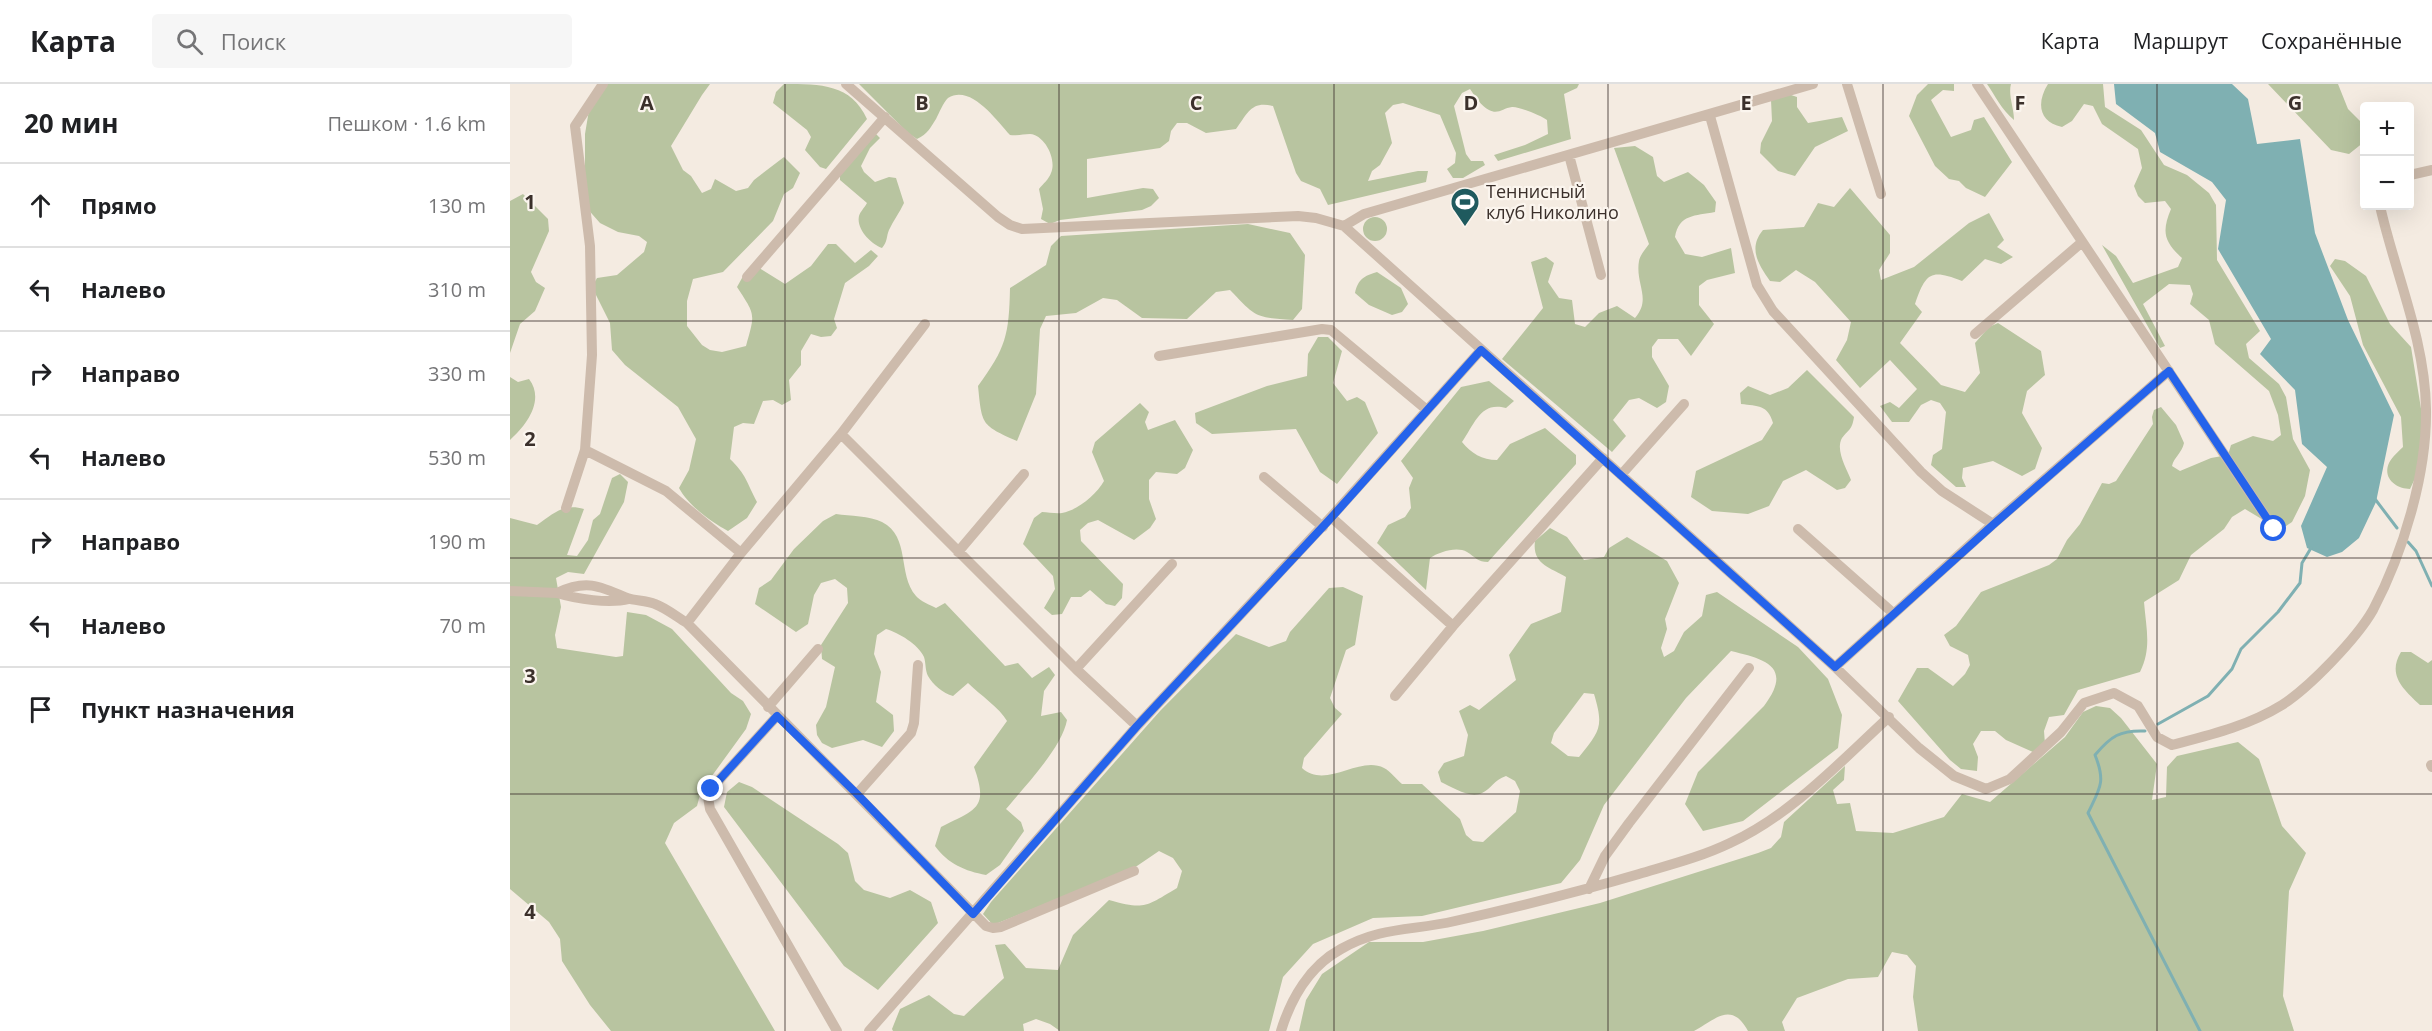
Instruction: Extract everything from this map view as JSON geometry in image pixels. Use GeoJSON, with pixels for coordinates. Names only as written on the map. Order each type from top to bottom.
{"type":"FeatureCollection","features":[{"type":"Feature","properties":{"kind":"street"},"geometry":{"type":"LineString","coordinates":[[566,508],[585,450],[592,355],[590,246],[575,126],[603,84]]}},
{"type":"Feature","properties":{"kind":"street"},"geometry":{"type":"LineString","coordinates":[[846,84],[998,217],[1022,229],[1298,216],[1316,218],[1344,226],[1835,667],[1919,748],[1954,776],[1986,789],[2010,779],[2061,732],[2084,704],[2114,693],[2138,706],[2157,736],[2172,745],[2240,727],[2283,704],[2334,660],[2372,612],[2395,562],[2412,505],[2424,452],[2426,408],[2417,339],[2381,210]]}},
{"type":"Feature","properties":{"kind":"street"},"geometry":{"type":"LineString","coordinates":[[1344,226],[1364,214],[1710,116],[1813,84]]}},
{"type":"Feature","properties":{"kind":"street"},"geometry":{"type":"LineString","coordinates":[[1847,84],[1881,194]]}},
{"type":"Feature","properties":{"kind":"street"},"geometry":{"type":"LineString","coordinates":[[1977,84],[2274,529]]}},
{"type":"Feature","properties":{"kind":"street"},"geometry":{"type":"LineString","coordinates":[[1710,116],[1757,285],[1769,306],[1921,472],[1942,491],[1994,524]]}},
{"type":"Feature","properties":{"kind":"street"},"geometry":{"type":"LineString","coordinates":[[747,277],[885,117]]}},
{"type":"Feature","properties":{"kind":"street"},"geometry":{"type":"LineString","coordinates":[[1569,155],[1601,275]]}},
{"type":"Feature","properties":{"kind":"street"},"geometry":{"type":"LineString","coordinates":[[2414,174],[2432,170]]}},
{"type":"Feature","properties":{"kind":"street"},"geometry":{"type":"LineString","coordinates":[[1975,334],[2081,243]]}},
{"type":"Feature","properties":{"kind":"street"},"geometry":{"type":"LineString","coordinates":[[687,623],[741,553],[841,434],[925,324]]}},
{"type":"Feature","properties":{"kind":"street"},"geometry":{"type":"LineString","coordinates":[[1159,356],[1322,329],[1331,330],[1338,333],[1427,410]]}},
{"type":"Feature","properties":{"kind":"street"},"geometry":{"type":"LineString","coordinates":[[869,1031],[1137,726],[1323,527],[1481,350]]}},
{"type":"Feature","properties":{"kind":"street"},"geometry":{"type":"LineString","coordinates":[[1835,667],[1893,613],[2169,371]]}},
{"type":"Feature","properties":{"kind":"street"},"geometry":{"type":"LineString","coordinates":[[1622,475],[1683,404]]}},
{"type":"Feature","properties":{"kind":"street"},"geometry":{"type":"LineString","coordinates":[[841,434],[1076,669],[1137,726]]}},
{"type":"Feature","properties":{"kind":"street"},"geometry":{"type":"LineString","coordinates":[[585,450],[666,490],[741,553]]}},
{"type":"Feature","properties":{"kind":"street"},"geometry":{"type":"LineString","coordinates":[[1395,696],[1603,458]]}},
{"type":"Feature","properties":{"kind":"street"},"geometry":{"type":"LineString","coordinates":[[958,552],[1024,474]]}},
{"type":"Feature","properties":{"kind":"street"},"geometry":{"type":"LineString","coordinates":[[1264,477],[1323,527]]}},
{"type":"Feature","properties":{"kind":"street"},"geometry":{"type":"LineString","coordinates":[[1331,518],[1453,627]]}},
{"type":"Feature","properties":{"kind":"street"},"geometry":{"type":"LineString","coordinates":[[1798,529],[1893,613]]}},
{"type":"Feature","properties":{"kind":"street"},"geometry":{"type":"LineString","coordinates":[[1076,669],[1172,564]]}},
{"type":"Feature","properties":{"kind":"street"},"geometry":{"type":"LineString","coordinates":[[510,591],[557,593],[573,585],[592,585],[610,589],[629,599],[655,604],[687,623],[986,926],[1001,927],[1134,871]]}},
{"type":"Feature","properties":{"kind":"street"},"geometry":{"type":"LineString","coordinates":[[768,707],[818,649]]}},
{"type":"Feature","properties":{"kind":"street"},"geometry":{"type":"LineString","coordinates":[[857,794],[911,733],[914,723],[918,665]]}},
{"type":"Feature","properties":{"kind":"street"},"geometry":{"type":"LineString","coordinates":[[1588,889],[1605,856],[1629,823],[1749,668]]}},
{"type":"Feature","properties":{"kind":"street"},"geometry":{"type":"LineString","coordinates":[[777,716],[711,789],[708,797],[710,809],[837,1031]]}},
{"type":"Feature","properties":{"kind":"street"},"geometry":{"type":"LineString","coordinates":[[1281,1031],[1294,998],[1307,978],[1330,957],[1359,940],[1380,933],[1451,922],[1588,889],[1685,860],[1738,838],[1764,824],[1812,787],[1889,717]]}},
{"type":"Feature","properties":{"kind":"green space"},"geometry":{"type":"Polygon","coordinates":[[[603,84],[710,84],[671,146],[683,170],[691,176],[702,193],[711,189],[715,179],[736,191],[748,188],[754,180],[784,157],[800,173],[793,188],[784,194],[773,221],[723,272],[693,279],[687,301],[687,326],[702,345],[710,350],[722,352],[746,346],[752,315],[737,287],[742,278],[756,266],[785,284],[811,266],[828,244],[836,244],[855,263],[871,250],[878,256],[869,266],[845,283],[834,319],[837,328],[831,336],[821,337],[811,334],[801,351],[801,365],[789,380],[791,400],[782,405],[773,400],[763,401],[754,424],[743,423],[734,427],[730,459],[743,474],[757,502],[747,518],[728,531],[700,512],[679,488],[689,470],[696,439],[678,407],[625,365],[612,350],[610,323],[592,287],[597,278],[617,275],[644,252],[647,242],[639,236],[618,232],[600,223],[585,206],[585,134],[590,104],[603,84]]]}},
{"type":"Feature","properties":{"kind":"green space"},"geometry":{"type":"Polygon","coordinates":[[[784,84],[833,88],[852,99],[867,119],[826,169],[820,167],[805,150],[811,137],[807,130],[773,103],[776,92],[784,84]]]}},
{"type":"Feature","properties":{"kind":"green space"},"geometry":{"type":"Polygon","coordinates":[[[859,84],[1579,84],[1577,88],[1564,94],[1571,139],[1498,161],[1494,155],[1525,145],[1548,134],[1547,120],[1515,107],[1498,112],[1492,111],[1481,103],[1470,89],[1462,93],[1454,106],[1466,154],[1471,161],[1483,161],[1485,165],[1463,178],[1453,178],[1447,169],[1455,163],[1456,153],[1440,115],[1403,103],[1393,105],[1385,113],[1392,143],[1380,165],[1372,171],[1368,181],[1428,171],[1426,182],[1328,205],[1320,189],[1301,181],[1296,173],[1273,106],[1255,107],[1247,113],[1236,129],[1206,133],[1187,123],[1177,123],[1171,131],[1169,141],[1160,148],[1087,159],[1087,198],[1143,188],[1153,189],[1159,198],[1151,206],[1142,210],[1060,220],[1050,224],[1041,219],[1043,209],[1039,189],[1050,175],[1051,155],[1045,143],[1035,135],[1010,135],[982,106],[965,96],[957,95],[948,98],[928,130],[917,139],[908,133],[859,84]]]}},
{"type":"Feature","properties":{"kind":"green space"},"geometry":{"type":"Polygon","coordinates":[[[1928,84],[1954,84],[1954,91],[1943,90],[1931,100],[1951,137],[1971,130],[1974,120],[1984,117],[2012,162],[1985,197],[1966,188],[1959,181],[1949,179],[1935,166],[1909,116],[1917,95],[1928,84]]]}},
{"type":"Feature","properties":{"kind":"green space"},"geometry":{"type":"Polygon","coordinates":[[[1987,84],[2011,84],[2014,120],[2002,107],[1987,84]]]}},
{"type":"Feature","properties":{"kind":"green space"},"geometry":{"type":"Polygon","coordinates":[[[2048,84],[2103,84],[2105,107],[2141,130],[2164,165],[2187,175],[2209,193],[2216,205],[2217,260],[2260,331],[2246,344],[2249,358],[2279,384],[2286,397],[2293,439],[2310,470],[2305,496],[2292,522],[2280,530],[2245,509],[2232,517],[2224,529],[2191,555],[2179,580],[2144,602],[2147,646],[2140,672],[2078,690],[2064,715],[2049,717],[2044,731],[2045,744],[2035,753],[2006,740],[1995,731],[1981,731],[1973,744],[1978,757],[1977,771],[1961,769],[1950,760],[1898,701],[1917,668],[1928,668],[1953,686],[1965,674],[1970,665],[1968,655],[1950,646],[1944,635],[1956,626],[1981,592],[2049,565],[2057,559],[2067,540],[2080,524],[2102,483],[2109,484],[2116,481],[2153,424],[2154,410],[2161,407],[2176,425],[2184,443],[2172,466],[2180,471],[2211,458],[2228,455],[2231,445],[2253,436],[2273,441],[2281,435],[2278,415],[2269,391],[2215,344],[2209,320],[2190,304],[2193,294],[2190,285],[2169,284],[2143,304],[2165,346],[2160,348],[2102,245],[2116,256],[2133,283],[2178,267],[2182,258],[2171,246],[2166,235],[2166,224],[2171,209],[2165,201],[2145,203],[2138,196],[2134,186],[2142,168],[2138,149],[2102,124],[2093,106],[2084,104],[2072,121],[2062,127],[2048,121],[2041,105],[2048,84]]]}},
{"type":"Feature","properties":{"kind":"green space"},"geometry":{"type":"Polygon","coordinates":[[[2268,84],[2338,84],[2348,109],[2360,121],[2360,145],[2349,154],[2331,150],[2268,84]]]}},
{"type":"Feature","properties":{"kind":"green space"},"geometry":{"type":"Polygon","coordinates":[[[1779,91],[1797,97],[1797,107],[1808,123],[1842,117],[1848,131],[1815,147],[1795,176],[1778,171],[1760,153],[1761,143],[1772,121],[1771,100],[1779,91]]]}},
{"type":"Feature","properties":{"kind":"green space"},"geometry":{"type":"Polygon","coordinates":[[[875,133],[880,138],[870,148],[861,166],[875,182],[889,177],[896,178],[904,203],[882,248],[869,240],[860,226],[859,216],[867,203],[840,180],[840,167],[875,133]]]}},
{"type":"Feature","properties":{"kind":"green space"},"geometry":{"type":"Polygon","coordinates":[[[1635,146],[1653,157],[1657,176],[1664,182],[1688,172],[1704,185],[1716,202],[1715,212],[1684,220],[1677,229],[1675,237],[1685,254],[1702,257],[1731,248],[1735,273],[1707,280],[1699,286],[1699,305],[1714,324],[1691,356],[1678,339],[1658,339],[1652,347],[1652,357],[1669,386],[1666,402],[1657,408],[1639,398],[1629,400],[1613,420],[1626,436],[1612,452],[1502,359],[1543,308],[1531,262],[1546,257],[1554,263],[1548,282],[1559,298],[1572,300],[1575,324],[1585,327],[1599,313],[1617,306],[1635,318],[1640,311],[1643,298],[1638,269],[1639,261],[1649,244],[1614,148],[1635,146]]]}},
{"type":"Feature","properties":{"kind":"green space"},"geometry":{"type":"Polygon","coordinates":[[[1850,188],[1890,235],[1890,253],[1879,270],[1881,280],[1914,267],[1969,223],[1989,213],[2004,240],[1997,247],[2013,257],[2001,264],[1985,259],[1962,281],[1943,275],[1931,276],[1927,279],[1915,304],[1922,312],[1900,343],[1941,385],[1965,392],[1980,373],[1975,343],[1989,327],[1998,323],[2041,351],[2045,375],[2027,391],[2022,413],[2042,448],[2035,469],[2022,476],[1993,461],[1963,468],[1962,478],[1966,487],[1956,487],[1931,465],[1933,455],[1942,449],[1946,412],[1940,403],[1931,400],[1921,405],[1909,422],[1892,422],[1880,406],[1890,402],[1899,408],[1917,389],[1890,360],[1860,388],[1836,360],[1847,340],[1851,322],[1815,282],[1796,270],[1780,282],[1770,281],[1766,275],[1755,250],[1763,230],[1804,227],[1818,203],[1834,207],[1850,188]]]}},
{"type":"Feature","properties":{"kind":"green space"},"geometry":{"type":"Polygon","coordinates":[[[523,194],[548,219],[549,231],[531,272],[536,282],[545,288],[535,311],[520,324],[510,353],[510,201],[523,194]]]}},
{"type":"Feature","properties":{"kind":"green space"},"geometry":{"type":"Polygon","coordinates":[[[1375,217],[1384,220],[1387,229],[1384,238],[1375,241],[1366,238],[1363,229],[1366,220],[1375,217]]]}},
{"type":"Feature","properties":{"kind":"green space"},"geometry":{"type":"Polygon","coordinates":[[[1248,224],[1290,233],[1305,255],[1302,309],[1293,320],[1263,317],[1252,311],[1230,290],[1216,292],[1187,319],[1142,318],[1117,300],[1103,298],[1076,313],[1046,316],[1040,329],[1036,394],[1017,441],[996,431],[986,422],[981,409],[978,386],[995,361],[1004,340],[1009,318],[1010,288],[1046,265],[1051,246],[1061,236],[1248,224]]]}},
{"type":"Feature","properties":{"kind":"green space"},"geometry":{"type":"Polygon","coordinates":[[[2335,259],[2345,261],[2366,276],[2390,324],[2411,347],[2423,421],[2418,472],[2410,489],[2396,485],[2387,474],[2389,463],[2403,447],[2401,417],[2363,345],[2350,296],[2330,266],[2335,259]]]}},
{"type":"Feature","properties":{"kind":"green space"},"geometry":{"type":"Polygon","coordinates":[[[1377,272],[1401,288],[1408,304],[1402,312],[1392,315],[1369,305],[1355,293],[1362,279],[1377,272]]]}},
{"type":"Feature","properties":{"kind":"green space"},"geometry":{"type":"Polygon","coordinates":[[[1318,337],[1328,337],[1342,351],[1333,383],[1347,401],[1357,397],[1365,402],[1378,433],[1337,484],[1320,472],[1296,429],[1212,434],[1196,423],[1195,413],[1267,386],[1307,376],[1308,354],[1318,337]]]}},
{"type":"Feature","properties":{"kind":"green space"},"geometry":{"type":"Polygon","coordinates":[[[1807,370],[1854,417],[1851,427],[1840,443],[1841,454],[1851,480],[1845,488],[1837,490],[1806,470],[1783,481],[1769,506],[1748,514],[1712,511],[1691,497],[1696,471],[1762,440],[1773,423],[1771,417],[1762,408],[1741,404],[1740,393],[1748,386],[1770,395],[1788,388],[1807,370]]]}},
{"type":"Feature","properties":{"kind":"green space"},"geometry":{"type":"Polygon","coordinates":[[[510,377],[518,382],[529,379],[535,395],[535,404],[528,420],[510,440],[510,377]]]}},
{"type":"Feature","properties":{"kind":"green space"},"geometry":{"type":"Polygon","coordinates":[[[1489,381],[1514,401],[1506,408],[1490,408],[1480,415],[1462,442],[1469,449],[1482,457],[1497,460],[1510,444],[1545,428],[1576,455],[1576,464],[1488,562],[1479,560],[1463,550],[1443,552],[1430,558],[1426,590],[1377,543],[1388,525],[1405,517],[1411,508],[1409,488],[1413,478],[1401,461],[1461,387],[1489,381]]]}},
{"type":"Feature","properties":{"kind":"green space"},"geometry":{"type":"Polygon","coordinates":[[[1140,403],[1149,412],[1145,422],[1148,430],[1175,420],[1193,450],[1185,468],[1177,474],[1156,472],[1149,480],[1149,499],[1156,519],[1150,528],[1134,540],[1098,520],[1088,523],[1080,530],[1081,541],[1123,584],[1122,598],[1115,606],[1106,604],[1090,590],[1081,597],[1071,597],[1062,614],[1052,615],[1044,608],[1055,589],[1053,576],[1023,544],[1034,518],[1042,512],[1068,511],[1086,501],[1096,491],[1104,481],[1092,452],[1095,442],[1140,403]]]}},
{"type":"Feature","properties":{"kind":"green space"},"geometry":{"type":"Polygon","coordinates":[[[620,474],[628,482],[624,502],[584,574],[568,572],[556,578],[561,607],[555,635],[557,648],[616,657],[623,656],[627,612],[646,615],[672,629],[731,693],[743,701],[751,714],[746,729],[701,791],[697,806],[674,823],[665,843],[775,1031],[611,1031],[590,1005],[562,961],[560,939],[549,922],[510,889],[510,518],[537,525],[564,509],[570,507],[584,509],[567,555],[577,556],[588,540],[593,520],[600,514],[612,478],[620,474]]]}},
{"type":"Feature","properties":{"kind":"green space"},"geometry":{"type":"Polygon","coordinates":[[[836,514],[872,518],[891,529],[897,537],[910,587],[916,596],[936,608],[945,603],[1005,666],[1018,663],[1032,678],[1049,667],[1055,675],[1044,691],[1041,716],[1061,712],[1067,720],[1064,731],[1050,755],[1006,809],[1021,822],[1024,831],[1000,865],[986,875],[958,866],[946,858],[935,846],[941,827],[963,816],[976,806],[980,792],[974,767],[1007,721],[1004,716],[968,683],[953,696],[939,688],[928,676],[924,657],[913,643],[886,629],[877,635],[874,654],[881,672],[876,702],[893,715],[894,731],[882,747],[863,740],[832,748],[822,743],[817,735],[816,725],[826,707],[835,667],[822,659],[821,645],[848,603],[847,588],[835,579],[821,583],[814,595],[808,624],[796,632],[755,604],[759,588],[771,580],[794,549],[823,521],[836,514]]]}},
{"type":"Feature","properties":{"kind":"green space"},"geometry":{"type":"Polygon","coordinates":[[[1550,528],[1567,537],[1584,560],[1604,557],[1609,548],[1627,537],[1667,561],[1679,583],[1665,619],[1667,629],[1661,648],[1664,657],[1674,651],[1684,632],[1702,616],[1706,595],[1717,592],[1798,647],[1828,679],[1842,715],[1838,748],[1743,821],[1703,831],[1685,804],[1698,772],[1764,706],[1776,682],[1771,666],[1764,661],[1731,651],[1686,698],[1604,805],[1580,860],[1561,883],[1422,916],[1373,918],[1313,944],[1283,977],[1269,1031],[1060,1031],[1036,1019],[1023,1024],[1024,1031],[893,1031],[900,1009],[929,995],[954,1014],[964,1016],[1004,978],[995,945],[1005,944],[1026,968],[1058,970],[1073,935],[1109,900],[1130,905],[1144,905],[1177,888],[1182,871],[1173,858],[1159,851],[1134,868],[993,925],[983,914],[991,902],[1160,711],[1236,634],[1269,647],[1286,641],[1290,632],[1329,588],[1343,587],[1363,596],[1355,645],[1346,650],[1330,698],[1335,708],[1342,714],[1304,758],[1302,768],[1311,774],[1321,775],[1364,766],[1374,765],[1384,768],[1402,784],[1422,784],[1460,819],[1466,835],[1473,841],[1483,842],[1516,812],[1520,791],[1515,781],[1506,776],[1482,793],[1472,795],[1441,782],[1438,772],[1444,763],[1464,756],[1468,735],[1459,711],[1470,705],[1479,710],[1516,680],[1509,655],[1531,624],[1561,612],[1566,577],[1539,560],[1536,555],[1535,541],[1550,528]],[[1584,693],[1554,733],[1551,743],[1568,756],[1579,757],[1596,734],[1599,714],[1594,694],[1584,693]]]}},
{"type":"Feature","properties":{"kind":"green space"},"geometry":{"type":"Polygon","coordinates":[[[2401,652],[2411,652],[2428,663],[2432,660],[2432,705],[2420,705],[2399,681],[2396,668],[2401,652]]]}},
{"type":"Feature","properties":{"kind":"green space"},"geometry":{"type":"Polygon","coordinates":[[[2096,706],[2110,708],[2121,718],[2157,764],[2152,800],[2166,797],[2167,767],[2177,756],[2238,742],[2259,759],[2282,826],[2306,853],[2289,891],[2283,996],[2294,1031],[1918,1031],[1913,997],[1916,966],[1907,955],[1892,952],[1878,977],[1848,979],[1797,998],[1782,1022],[1785,1031],[1748,1031],[1742,1022],[1729,1014],[1722,1015],[1694,1031],[1299,1031],[1306,1000],[1322,974],[1369,942],[1423,942],[1483,931],[1600,903],[1758,853],[1771,848],[1781,837],[1784,822],[1845,766],[1844,780],[1833,790],[1837,804],[1850,803],[1856,831],[1893,833],[1944,817],[1962,794],[1990,802],[2065,737],[2083,712],[2096,706]]]}},
{"type":"Feature","properties":{"kind":"green space"},"geometry":{"type":"Polygon","coordinates":[[[739,782],[752,787],[838,844],[848,853],[855,881],[864,890],[890,898],[910,890],[931,902],[938,923],[878,990],[844,966],[724,807],[727,792],[739,782]]]}},
{"type":"Feature","properties":{"kind":"water"},"geometry":{"type":"Polygon","coordinates":[[[2114,84],[2232,84],[2248,99],[2257,144],[2300,139],[2315,233],[2348,320],[2394,415],[2376,502],[2359,538],[2342,552],[2327,557],[2307,548],[2301,526],[2327,467],[2302,444],[2295,390],[2260,354],[2271,339],[2218,249],[2226,200],[2212,182],[2160,152],[2155,133],[2116,104],[2114,84]]]}},
{"type":"Feature","properties":{"kind":"waterway"},"geometry":{"type":"LineString","coordinates":[[2375,499],[2397,528]]}},
{"type":"Feature","properties":{"kind":"waterway"},"geometry":{"type":"LineString","coordinates":[[2408,542],[2416,551],[2432,586]]}},
{"type":"Feature","properties":{"kind":"waterway"},"geometry":{"type":"LineString","coordinates":[[2158,724],[2208,696],[2232,669],[2241,649],[2278,612],[2300,583],[2302,563],[2311,548]]}},
{"type":"Feature","properties":{"kind":"waterway"},"geometry":{"type":"LineString","coordinates":[[2145,731],[2122,733],[2106,743],[2095,755],[2101,779],[2088,813],[2200,1031]]}},
{"type":"Feature","properties":{"kind":"place","name":"Теннисный клуб Николино"},"geometry":{"type":"Point","coordinates":[1465,228]}},
{"type":"Feature","properties":{"kind":"route"},"geometry":{"type":"LineString","coordinates":[[711,789],[777,716],[857,794],[973,914],[1137,726],[1331,518],[1481,350],[1835,667],[1893,613],[2169,371],[2274,529]]}}]}
